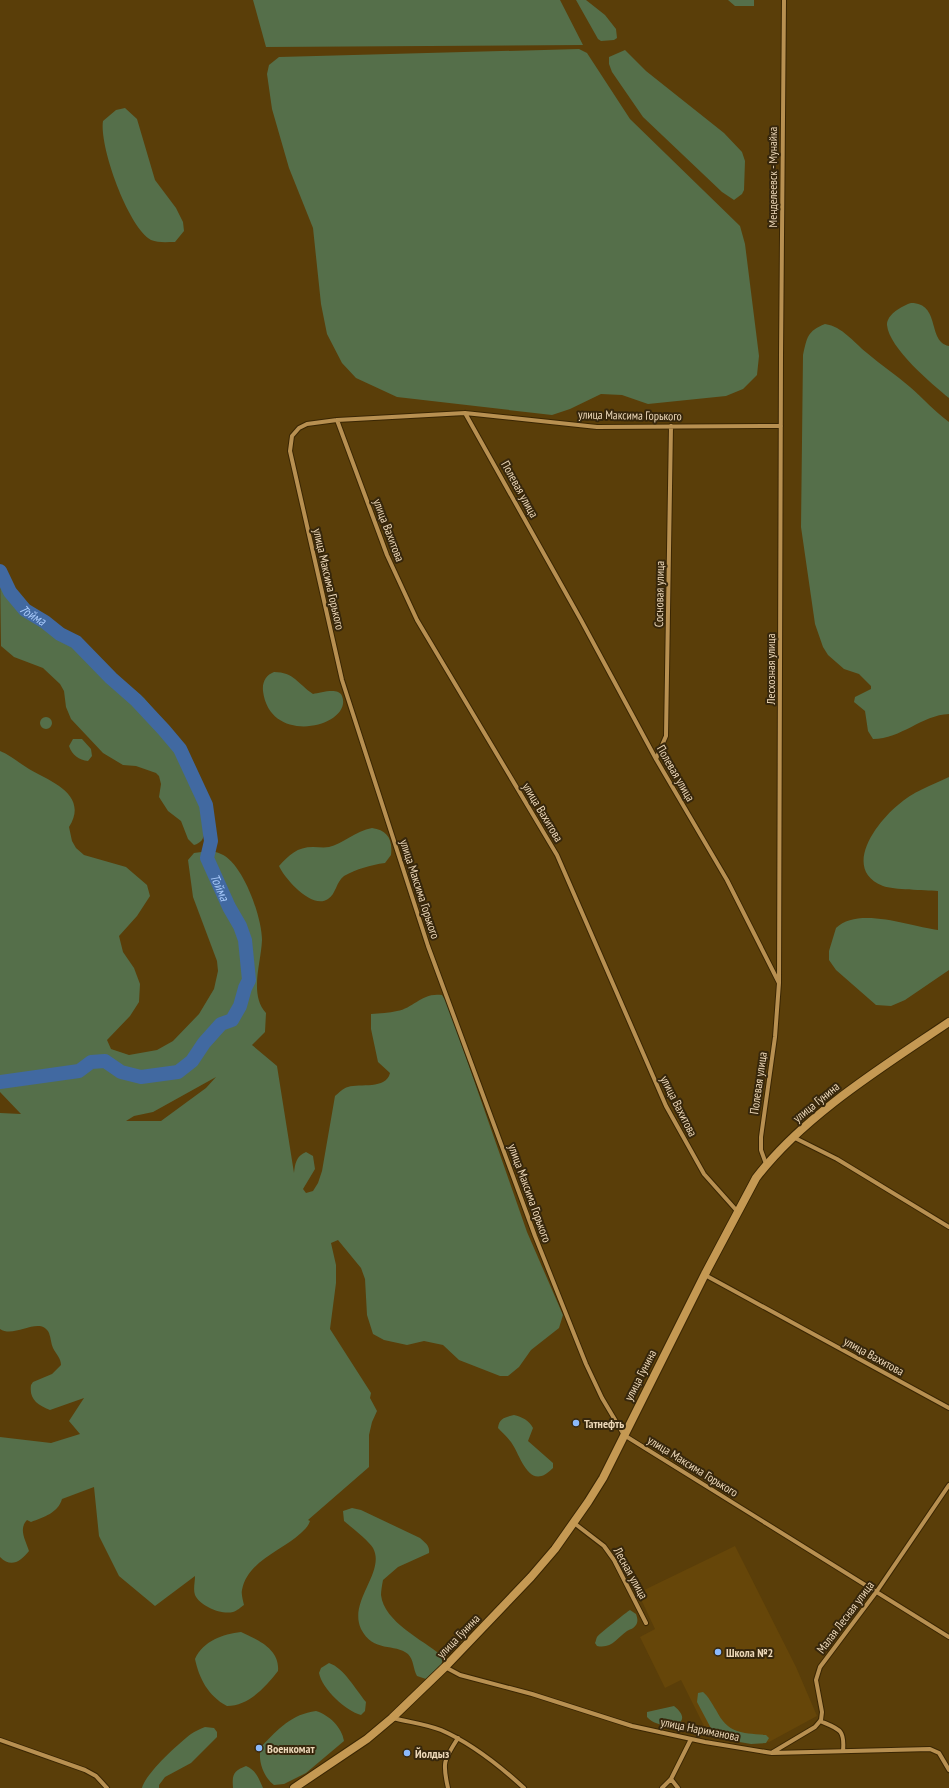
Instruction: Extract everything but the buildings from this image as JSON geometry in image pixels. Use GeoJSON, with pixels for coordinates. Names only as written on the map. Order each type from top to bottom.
{"type":"FeatureCollection","features":[{"type":"Feature","properties":{"kind":"main road","name":"улица Гунина"},"geometry":{"type":"LineString","coordinates":[[294,1788],[367,1739],[392,1718],[445,1667],[531,1577],[555,1549],[603,1478],[704,1274],[756,1178],[766,1164],[793,1137],[849,1091],[949,1022]]}},
{"type":"Feature","properties":{"kind":"street","name":"Менделеевск - Мунайка"},"geometry":{"type":"LineString","coordinates":[[781,355],[784,0]]}},
{"type":"Feature","properties":{"kind":"street","name":"Лесхозная улица"},"geometry":{"type":"LineString","coordinates":[[779,983],[781,355]]}},
{"type":"Feature","properties":{"kind":"street","name":"улица Максима Горького"},"geometry":{"type":"LineString","coordinates":[[780,426],[597,427],[465,412],[320,421],[302,426],[292,436],[290,446],[291,460],[342,680],[428,946],[532,1228],[586,1364],[602,1398],[624,1435],[949,1637]]}},
{"type":"Feature","properties":{"kind":"street","name":"Полевая улица"},"geometry":{"type":"LineString","coordinates":[[465,412],[582,620],[656,759],[727,880],[779,983],[775,1037],[760,1150],[766,1164]]}},
{"type":"Feature","properties":{"kind":"street","name":"улица Вахитова"},"geometry":{"type":"LineString","coordinates":[[337,420],[387,555],[417,620],[557,855],[666,1106],[704,1174],[738,1211]]}},
{"type":"Feature","properties":{"kind":"street","name":"Сосновая улица"},"geometry":{"type":"LineString","coordinates":[[656,759],[666,736],[671,426]]}},
{"type":"Feature","properties":{"kind":"street"},"geometry":{"type":"LineString","coordinates":[[793,1137],[837,1159],[949,1227]]}},
{"type":"Feature","properties":{"kind":"street","name":"улица Вахитова"},"geometry":{"type":"LineString","coordinates":[[704,1274],[949,1408]]}},
{"type":"Feature","properties":{"kind":"street","name":"Малая Лесная улица"},"geometry":{"type":"LineString","coordinates":[[820,1721],[822,1712],[816,1680],[820,1667],[877,1591],[949,1485]]}},
{"type":"Feature","properties":{"kind":"street","name":"Лесная улица"},"geometry":{"type":"LineString","coordinates":[[574,1522],[604,1546],[614,1560],[646,1623]]}},
{"type":"Feature","properties":{"kind":"street","name":"улица Нариманова"},"geometry":{"type":"LineString","coordinates":[[445,1667],[460,1675],[532,1694],[632,1726],[691,1739],[772,1753],[930,1749],[939,1753],[949,1770]]}},
{"type":"Feature","properties":{"kind":"street"},"geometry":{"type":"LineString","coordinates":[[392,1718],[439,1730],[458,1738],[511,1776],[524,1788]]}},
{"type":"Feature","properties":{"kind":"street"},"geometry":{"type":"LineString","coordinates":[[772,1753],[815,1727],[820,1721],[838,1729],[843,1735],[843,1751]]}},
{"type":"Feature","properties":{"kind":"street"},"geometry":{"type":"LineString","coordinates":[[448,1788],[444,1768],[446,1757],[458,1738]]}},
{"type":"Feature","properties":{"kind":"street"},"geometry":{"type":"LineString","coordinates":[[662,1788],[671,1779],[691,1739]]}},
{"type":"Feature","properties":{"kind":"street"},"geometry":{"type":"LineString","coordinates":[[0,1740],[85,1770],[96,1776],[108,1788]]}},
{"type":"Feature","properties":{"kind":"street"},"geometry":{"type":"LineString","coordinates":[[671,1779],[678,1788]]}},
{"type":"Feature","properties":{"kind":"shaded area","name":"Школа №2"},"geometry":{"type":"Polygon","coordinates":[[[735,1546],[796,1667],[817,1716],[769,1742],[706,1730],[681,1680],[665,1688],[640,1637],[655,1629],[638,1593],[735,1546]]]}},
{"type":"Feature","properties":{"kind":"green space"},"geometry":{"type":"Polygon","coordinates":[[[253,0],[560,0],[583,45],[266,47],[253,0]]]}},
{"type":"Feature","properties":{"kind":"green space"},"geometry":{"type":"Polygon","coordinates":[[[576,0],[586,0],[605,15],[616,29],[617,38],[614,40],[601,41],[598,39],[576,0]]]}},
{"type":"Feature","properties":{"kind":"green space"},"geometry":{"type":"Polygon","coordinates":[[[728,0],[754,0],[754,6],[735,6],[728,0]]]}},
{"type":"Feature","properties":{"kind":"green space"},"geometry":{"type":"Polygon","coordinates":[[[579,49],[587,53],[630,119],[740,226],[745,244],[759,356],[757,375],[743,389],[726,396],[648,404],[622,395],[601,394],[570,409],[552,415],[397,397],[356,378],[342,363],[327,334],[321,304],[313,228],[289,168],[272,109],[267,74],[269,65],[279,57],[579,49]]]}},
{"type":"Feature","properties":{"kind":"green space"},"geometry":{"type":"Polygon","coordinates":[[[625,50],[646,71],[724,133],[742,152],[745,161],[744,190],[742,194],[734,200],[722,192],[643,117],[612,72],[609,64],[609,57],[625,50]]]}},
{"type":"Feature","properties":{"kind":"green space"},"geometry":{"type":"Polygon","coordinates":[[[125,108],[137,119],[155,180],[176,208],[183,222],[184,231],[175,242],[154,241],[142,232],[133,219],[117,185],[110,166],[106,148],[103,133],[103,121],[116,110],[125,108]]]}},
{"type":"Feature","properties":{"kind":"green space"},"geometry":{"type":"Polygon","coordinates":[[[911,303],[920,305],[926,309],[938,338],[942,343],[949,346],[949,398],[912,365],[895,344],[890,334],[887,325],[889,317],[899,308],[911,303]]]}},
{"type":"Feature","properties":{"kind":"green space"},"geometry":{"type":"Polygon","coordinates":[[[825,324],[842,331],[910,387],[949,422],[949,714],[930,718],[883,738],[873,739],[868,731],[865,711],[854,702],[855,697],[871,689],[871,686],[859,674],[844,669],[828,655],[823,647],[815,624],[801,527],[803,355],[811,332],[825,324]]]}},
{"type":"Feature","properties":{"kind":"green space"},"geometry":{"type":"Polygon","coordinates":[[[0,569],[13,584],[20,599],[51,627],[94,652],[113,672],[144,698],[171,730],[183,748],[198,780],[204,832],[203,839],[199,843],[194,845],[188,839],[181,821],[168,811],[159,797],[161,784],[159,776],[156,773],[136,766],[123,765],[103,753],[71,719],[66,707],[64,691],[60,684],[43,668],[14,657],[1,646],[0,569]]]}},
{"type":"Feature","properties":{"kind":"green space"},"geometry":{"type":"Polygon","coordinates":[[[274,672],[291,676],[313,694],[329,691],[340,693],[342,696],[342,707],[336,716],[324,723],[310,726],[294,726],[280,720],[269,709],[263,691],[265,679],[274,672]]]}},
{"type":"Feature","properties":{"kind":"green space"},"geometry":{"type":"Polygon","coordinates":[[[46,717],[50,719],[52,723],[50,727],[46,729],[42,727],[40,723],[42,719],[46,717]]]}},
{"type":"Feature","properties":{"kind":"green space"},"geometry":{"type":"Polygon","coordinates":[[[73,739],[82,739],[91,749],[92,756],[88,761],[82,760],[72,752],[69,746],[73,739]]]}},
{"type":"Feature","properties":{"kind":"green space"},"geometry":{"type":"Polygon","coordinates":[[[0,751],[48,779],[65,791],[71,798],[74,806],[74,816],[69,827],[72,841],[76,848],[84,855],[126,867],[147,885],[150,896],[137,916],[119,936],[123,952],[134,968],[140,984],[139,1002],[130,1016],[107,1040],[111,1049],[129,1055],[157,1050],[173,1041],[199,1014],[214,989],[218,971],[217,961],[193,897],[188,860],[194,853],[215,852],[229,859],[237,868],[244,879],[255,905],[259,918],[262,940],[257,988],[258,997],[266,1013],[265,1032],[252,1045],[277,1066],[294,1173],[296,1163],[300,1156],[306,1152],[313,1156],[315,1169],[303,1189],[306,1193],[313,1191],[318,1183],[322,1171],[335,1096],[343,1089],[348,1087],[372,1085],[383,1082],[388,1078],[390,1073],[378,1062],[371,1029],[371,1014],[397,1011],[408,1007],[423,998],[442,995],[447,1003],[527,1232],[563,1315],[559,1328],[531,1350],[519,1367],[508,1376],[500,1376],[459,1360],[443,1345],[424,1341],[407,1345],[384,1340],[373,1334],[367,1315],[365,1279],[361,1268],[338,1240],[331,1243],[336,1265],[336,1283],[330,1329],[371,1393],[370,1398],[377,1411],[372,1422],[369,1435],[369,1467],[308,1520],[310,1521],[308,1525],[301,1533],[266,1557],[251,1571],[245,1580],[242,1590],[244,1605],[237,1610],[228,1613],[211,1609],[201,1603],[195,1595],[195,1576],[155,1606],[119,1576],[99,1536],[94,1487],[62,1499],[54,1511],[45,1516],[31,1522],[27,1520],[24,1524],[23,1531],[29,1551],[19,1561],[12,1563],[8,1562],[0,1557],[0,1437],[51,1443],[80,1434],[69,1421],[84,1398],[50,1410],[38,1404],[31,1394],[31,1385],[33,1382],[52,1374],[61,1365],[52,1346],[49,1333],[45,1328],[40,1326],[33,1326],[13,1331],[0,1329],[0,1113],[21,1114],[0,1092],[0,751]],[[216,1077],[153,1112],[134,1116],[126,1121],[161,1121],[206,1088],[216,1077]]]}},
{"type":"Feature","properties":{"kind":"green space"},"geometry":{"type":"Polygon","coordinates":[[[949,777],[949,970],[905,1000],[891,1006],[876,1005],[836,970],[829,960],[829,951],[836,928],[846,922],[871,918],[938,930],[938,891],[902,889],[883,886],[871,878],[865,869],[864,857],[867,846],[873,834],[881,822],[890,813],[909,796],[949,777]]]}},
{"type":"Feature","properties":{"kind":"green space"},"geometry":{"type":"Polygon","coordinates":[[[372,828],[382,831],[388,836],[391,844],[391,855],[385,863],[354,871],[344,876],[339,881],[331,897],[328,899],[322,901],[307,897],[293,885],[279,866],[290,855],[302,848],[329,847],[372,828]]]}},
{"type":"Feature","properties":{"kind":"green space"},"geometry":{"type":"Polygon","coordinates":[[[514,1415],[529,1423],[533,1428],[528,1441],[553,1463],[553,1468],[545,1475],[538,1476],[527,1470],[511,1442],[498,1428],[501,1420],[514,1415]]]}},
{"type":"Feature","properties":{"kind":"green space"},"geometry":{"type":"Polygon","coordinates":[[[352,1508],[361,1510],[420,1538],[428,1546],[429,1553],[398,1567],[383,1580],[381,1595],[389,1614],[405,1630],[441,1655],[441,1666],[433,1675],[426,1679],[417,1676],[408,1654],[397,1649],[378,1645],[366,1637],[361,1629],[358,1618],[359,1608],[375,1567],[376,1557],[371,1545],[344,1521],[343,1511],[352,1508]]]}},
{"type":"Feature","properties":{"kind":"green space"},"geometry":{"type":"Polygon","coordinates":[[[630,1610],[636,1614],[637,1622],[635,1626],[607,1646],[597,1646],[595,1643],[597,1637],[630,1610]]]}},
{"type":"Feature","properties":{"kind":"green space"},"geometry":{"type":"Polygon","coordinates":[[[241,1632],[261,1642],[272,1651],[278,1663],[278,1671],[268,1684],[256,1695],[242,1703],[227,1706],[220,1702],[205,1686],[195,1659],[203,1647],[208,1643],[227,1635],[241,1632]]]}},
{"type":"Feature","properties":{"kind":"green space"},"geometry":{"type":"Polygon","coordinates":[[[329,1663],[345,1674],[366,1702],[365,1711],[361,1715],[355,1713],[342,1704],[325,1686],[319,1673],[321,1668],[329,1663]]]}},
{"type":"Feature","properties":{"kind":"green space"},"geometry":{"type":"Polygon","coordinates":[[[703,1692],[709,1698],[726,1724],[736,1731],[743,1733],[766,1735],[769,1738],[766,1743],[751,1744],[728,1740],[714,1734],[697,1702],[698,1693],[703,1692]]]}},
{"type":"Feature","properties":{"kind":"green space"},"geometry":{"type":"Polygon","coordinates":[[[674,1706],[681,1713],[682,1718],[680,1722],[675,1725],[653,1722],[647,1717],[647,1712],[674,1706]]]}},
{"type":"Feature","properties":{"kind":"green space"},"geometry":{"type":"Polygon","coordinates":[[[316,1711],[326,1715],[338,1726],[344,1741],[306,1773],[284,1784],[274,1785],[267,1778],[262,1767],[260,1751],[262,1746],[286,1723],[300,1715],[316,1711]]]}},
{"type":"Feature","properties":{"kind":"green space"},"geometry":{"type":"Polygon","coordinates":[[[205,1727],[214,1728],[217,1732],[217,1737],[191,1763],[165,1777],[159,1785],[159,1788],[142,1788],[149,1775],[171,1751],[191,1734],[205,1727]]]}},
{"type":"Feature","properties":{"kind":"green space"},"geometry":{"type":"Polygon","coordinates":[[[246,1766],[255,1772],[263,1788],[233,1788],[234,1774],[246,1766]]]}},
{"type":"Feature","properties":{"kind":"waterway","name":"Тойма"},"geometry":{"type":"LineString","coordinates":[[0,571],[10,592],[25,610],[45,622],[60,634],[76,642],[111,678],[136,700],[180,749],[206,805],[211,841],[207,858],[229,907],[240,926],[245,940],[249,980],[240,1006],[232,1020],[221,1024],[204,1043],[192,1061],[178,1072],[141,1077],[121,1072],[105,1061],[91,1062],[79,1071],[0,1082]]}},
{"type":"Feature","properties":{"kind":"place","name":"Татнефть"},"geometry":{"type":"Point","coordinates":[576,1423]}},
{"type":"Feature","properties":{"kind":"place","name":"Школа №2"},"geometry":{"type":"Point","coordinates":[718,1652]}},
{"type":"Feature","properties":{"kind":"place","name":"Военкомат"},"geometry":{"type":"Point","coordinates":[259,1748]}},
{"type":"Feature","properties":{"kind":"place","name":"Йолдыз"},"geometry":{"type":"Point","coordinates":[407,1753]}}]}
